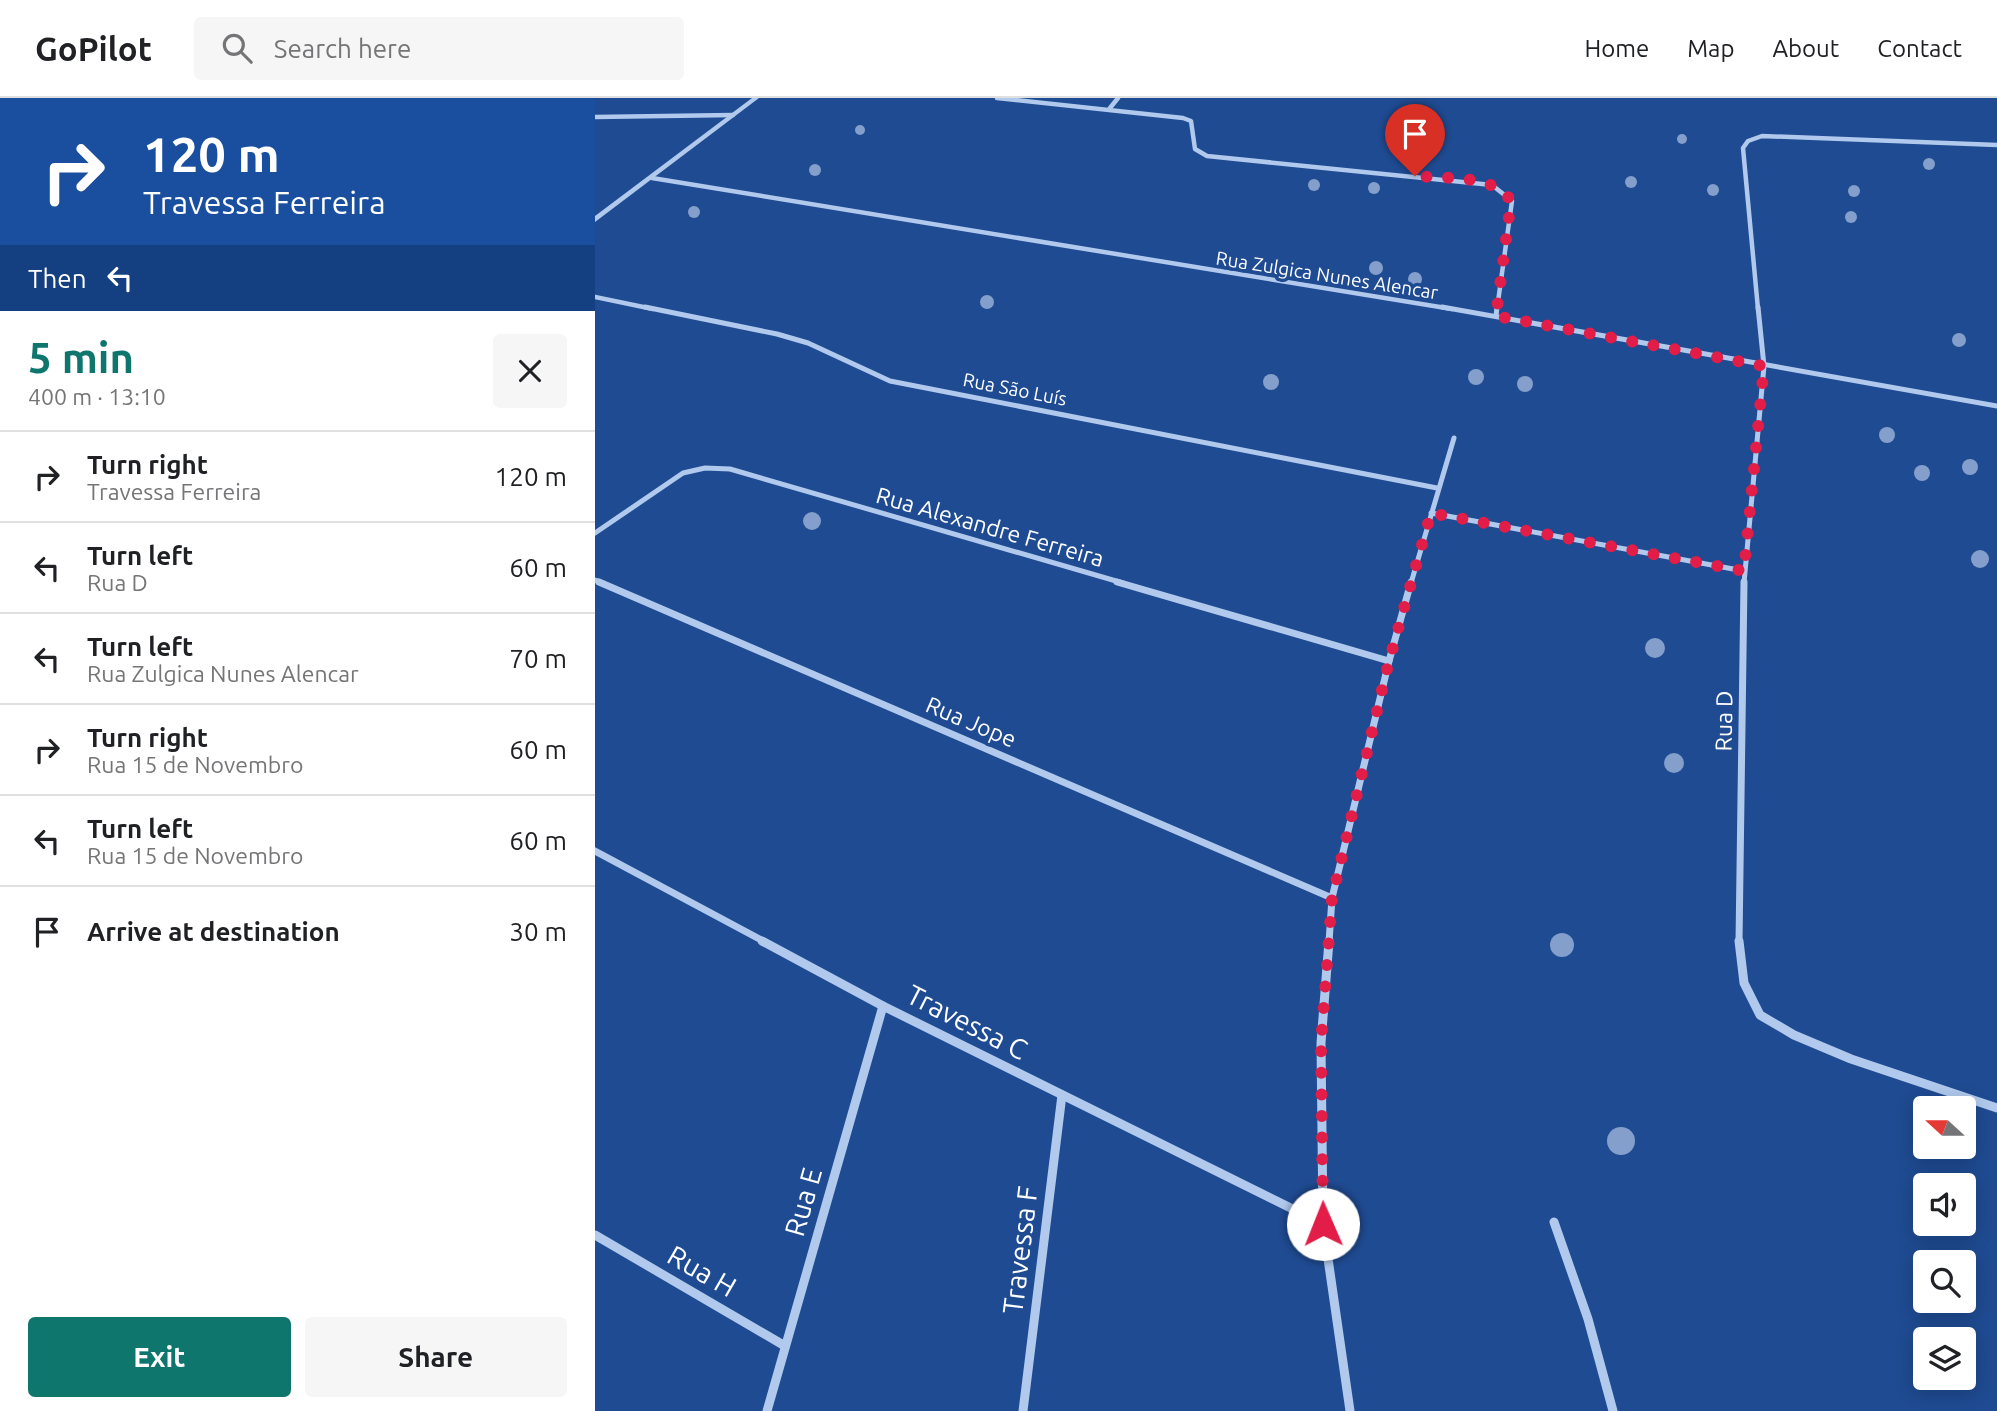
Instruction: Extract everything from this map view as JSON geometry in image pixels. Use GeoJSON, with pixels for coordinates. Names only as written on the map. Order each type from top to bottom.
{"type":"FeatureCollection","features":[{"type":"Feature","properties":{"kind":"street"},"geometry":{"type":"LineString","coordinates":[[595,220],[756,98]]}},
{"type":"Feature","properties":{"kind":"street"},"geometry":{"type":"LineString","coordinates":[[997,98],[1109,108],[1191,121],[1195,149],[1207,156],[1478,182],[1504,189],[1511,201],[1496,316]]}},
{"type":"Feature","properties":{"kind":"street"},"geometry":{"type":"LineString","coordinates":[[1109,108],[1118,98]]}},
{"type":"Feature","properties":{"kind":"street"},"geometry":{"type":"LineString","coordinates":[[595,117],[733,115]]}},
{"type":"Feature","properties":{"kind":"street","name":"Rua D"},"geometry":{"type":"LineString","coordinates":[[1997,145],[1762,136],[1748,141],[1743,148],[1764,366],[1744,571],[1738,945],[1744,984],[1760,1015],[1794,1035],[1851,1059],[1997,1108]]}},
{"type":"Feature","properties":{"kind":"street","name":"Rua Zulgica Nunes Alencar"},"geometry":{"type":"LineString","coordinates":[[652,178],[1496,316],[1997,406]]}},
{"type":"Feature","properties":{"kind":"street","name":"Rua São Luís"},"geometry":{"type":"LineString","coordinates":[[595,297],[777,334],[808,343],[890,381],[1437,488]]}},
{"type":"Feature","properties":{"kind":"street"},"geometry":{"type":"LineString","coordinates":[[1350,1411],[1323,1224],[1321,1043],[1332,898],[1389,661],[1437,488],[1454,438]]}},
{"type":"Feature","properties":{"kind":"street","name":"Rua Alexandre Ferreira"},"geometry":{"type":"LineString","coordinates":[[595,533],[683,473],[705,468],[730,469],[1389,661]]}},
{"type":"Feature","properties":{"kind":"street"},"geometry":{"type":"LineString","coordinates":[[1431,513],[1744,571]]}},
{"type":"Feature","properties":{"kind":"street","name":"Rua Jope"},"geometry":{"type":"LineString","coordinates":[[595,580],[1332,898]]}},
{"type":"Feature","properties":{"kind":"street","name":"Travessa C"},"geometry":{"type":"LineString","coordinates":[[595,851],[883,1006],[1323,1224]]}},
{"type":"Feature","properties":{"kind":"street","name":"Rua E"},"geometry":{"type":"LineString","coordinates":[[767,1411],[883,1006]]}},
{"type":"Feature","properties":{"kind":"street","name":"Travessa F"},"geometry":{"type":"LineString","coordinates":[[1023,1411],[1062,1095]]}},
{"type":"Feature","properties":{"kind":"street"},"geometry":{"type":"LineString","coordinates":[[1554,1222],[1588,1319],[1613,1411]]}},
{"type":"Feature","properties":{"kind":"street","name":"Rua H"},"geometry":{"type":"LineString","coordinates":[[595,1235],[785,1346]]}},
{"type":"Feature","properties":{"kind":"route"},"geometry":{"type":"LineString","coordinates":[[1323,1224],[1321,1043],[1332,898],[1389,661],[1431,513],[1744,571],[1764,366],[1496,316],[1511,201],[1504,189],[1490,184],[1415,176]]}}]}
